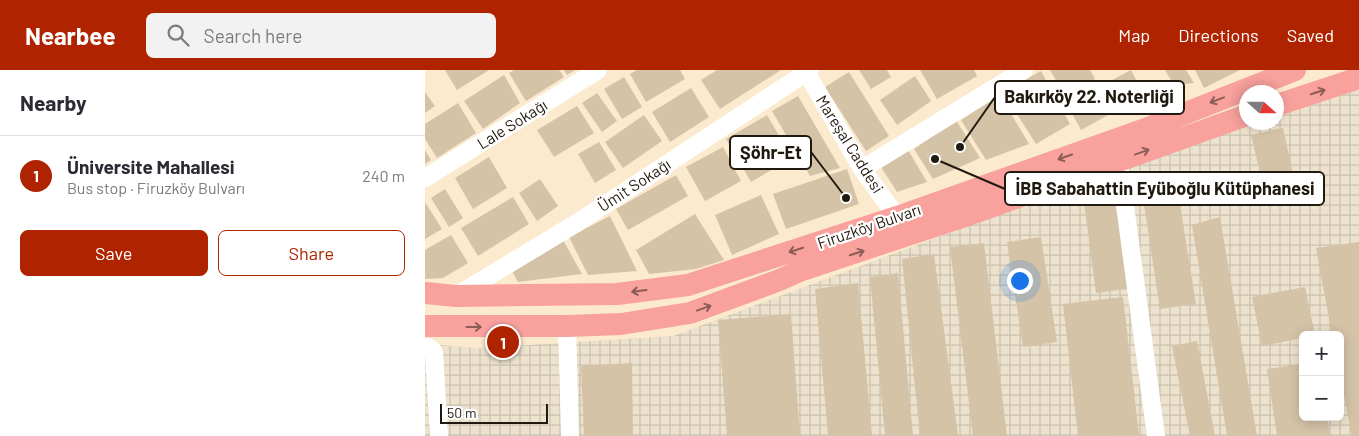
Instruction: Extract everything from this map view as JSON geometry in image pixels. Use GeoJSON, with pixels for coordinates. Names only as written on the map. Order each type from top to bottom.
{"type":"FeatureCollection","features":[{"type":"Feature","properties":{"kind":"main road","name":"Firuzköy Bulvarı"},"geometry":{"type":"LineString","coordinates":[[425,293],[456,296],[617,294],[688,285],[897,217],[1148,128],[1295,70]]}},
{"type":"Feature","properties":{"kind":"main road"},"geometry":{"type":"LineString","coordinates":[[1284,103],[1359,78]]}},
{"type":"Feature","properties":{"kind":"main road","name":"Firuzköy Bulvarı"},"geometry":{"type":"LineString","coordinates":[[430,338],[567,326],[621,324],[690,313],[777,282],[802,270],[934,227],[1239,118]]}},
{"type":"Feature","properties":{"kind":"main road"},"geometry":{"type":"LineString","coordinates":[[897,217],[909,227],[919,229],[934,227]]}},
{"type":"Feature","properties":{"kind":"street","name":"Lale Sokağı"},"geometry":{"type":"LineString","coordinates":[[425,178],[598,70]]}},
{"type":"Feature","properties":{"kind":"street"},"geometry":{"type":"LineString","coordinates":[[862,169],[1024,70]]}},
{"type":"Feature","properties":{"kind":"street","name":"Mareşal Caddesi"},"geometry":{"type":"LineString","coordinates":[[807,71],[862,169],[897,217]]}},
{"type":"Feature","properties":{"kind":"street","name":"Ümit Sokağı"},"geometry":{"type":"LineString","coordinates":[[456,296],[580,221],[807,71]]}},
{"type":"Feature","properties":{"kind":"street"},"geometry":{"type":"LineString","coordinates":[[1119,161],[1156,436]]}},
{"type":"Feature","properties":{"kind":"street"},"geometry":{"type":"LineString","coordinates":[[567,326],[571,436]]}},
{"type":"Feature","properties":{"kind":"street"},"geometry":{"type":"LineString","coordinates":[[430,338],[435,352],[439,436]]}},
{"type":"Feature","properties":{"kind":"shaded area"},"geometry":{"type":"Polygon","coordinates":[[[1359,80],[1359,436],[425,436],[425,344],[482,348],[673,336],[1239,125],[1239,130],[1284,130],[1284,108],[1359,80]]]}},
{"type":"Feature","properties":{"kind":"building"},"geometry":{"type":"Polygon","coordinates":[[[445,70],[489,70],[457,90],[445,70]]]}},
{"type":"Feature","properties":{"kind":"building"},"geometry":{"type":"Polygon","coordinates":[[[514,70],[559,70],[564,77],[526,101],[509,73],[514,70]]]}},
{"type":"Feature","properties":{"kind":"building"},"geometry":{"type":"Polygon","coordinates":[[[564,70],[575,70],[567,75],[564,70]]]}},
{"type":"Feature","properties":{"kind":"building"},"geometry":{"type":"Polygon","coordinates":[[[637,70],[680,70],[685,79],[646,102],[630,74],[637,70]]]}},
{"type":"Feature","properties":{"kind":"building"},"geometry":{"type":"Polygon","coordinates":[[[717,70],[781,70],[720,109],[701,80],[717,70]]]}},
{"type":"Feature","properties":{"kind":"building"},"geometry":{"type":"Polygon","coordinates":[[[859,70],[887,70],[891,77],[871,89],[859,70]]]}},
{"type":"Feature","properties":{"kind":"building"},"geometry":{"type":"Polygon","coordinates":[[[920,70],[974,70],[977,76],[937,99],[920,70]]]}},
{"type":"Feature","properties":{"kind":"building"},"geometry":{"type":"Polygon","coordinates":[[[1050,70],[1090,70],[1095,79],[1065,96],[1050,70]]]}},
{"type":"Feature","properties":{"kind":"building"},"geometry":{"type":"Polygon","coordinates":[[[1131,70],[1144,95],[1081,130],[1067,104],[1131,70]]]}},
{"type":"Feature","properties":{"kind":"building"},"geometry":{"type":"Polygon","coordinates":[[[1165,70],[1186,70],[1194,83],[1174,85],[1165,70]]]}},
{"type":"Feature","properties":{"kind":"building"},"geometry":{"type":"Polygon","coordinates":[[[1195,70],[1240,70],[1204,88],[1195,70]]]}},
{"type":"Feature","properties":{"kind":"building"},"geometry":{"type":"Polygon","coordinates":[[[1041,71],[1070,124],[1036,144],[1003,92],[1041,71]]]}},
{"type":"Feature","properties":{"kind":"building"},"geometry":{"type":"Polygon","coordinates":[[[849,72],[889,136],[866,151],[825,87],[849,72]]]}},
{"type":"Feature","properties":{"kind":"building"},"geometry":{"type":"Polygon","coordinates":[[[504,75],[520,103],[483,129],[464,101],[504,75]]]}},
{"type":"Feature","properties":{"kind":"building"},"geometry":{"type":"Polygon","coordinates":[[[915,76],[931,101],[897,125],[880,100],[915,76]]]}},
{"type":"Feature","properties":{"kind":"building"},"geometry":{"type":"Polygon","coordinates":[[[624,77],[642,107],[622,119],[604,89],[624,77]]]}},
{"type":"Feature","properties":{"kind":"building"},"geometry":{"type":"Polygon","coordinates":[[[691,88],[709,117],[670,142],[652,112],[691,88]]]}},
{"type":"Feature","properties":{"kind":"building"},"geometry":{"type":"Polygon","coordinates":[[[425,92],[435,106],[425,113],[425,92]]]}},
{"type":"Feature","properties":{"kind":"building"},"geometry":{"type":"Polygon","coordinates":[[[597,93],[617,121],[602,132],[582,103],[597,93]]]}},
{"type":"Feature","properties":{"kind":"building"},"geometry":{"type":"Polygon","coordinates":[[[1000,95],[1029,144],[986,160],[961,120],[1000,95]]]}},
{"type":"Feature","properties":{"kind":"building"},"geometry":{"type":"Polygon","coordinates":[[[798,96],[840,168],[810,176],[772,111],[798,96]]]}},
{"type":"Feature","properties":{"kind":"building"},"geometry":{"type":"Polygon","coordinates":[[[458,103],[476,133],[437,158],[425,139],[425,124],[458,103]]]}},
{"type":"Feature","properties":{"kind":"building"},"geometry":{"type":"Polygon","coordinates":[[[577,106],[594,133],[554,157],[537,130],[577,106]]]}},
{"type":"Feature","properties":{"kind":"building"},"geometry":{"type":"Polygon","coordinates":[[[644,115],[662,141],[623,168],[605,142],[644,115]]]}},
{"type":"Feature","properties":{"kind":"building"},"geometry":{"type":"Polygon","coordinates":[[[767,115],[792,158],[751,182],[726,139],[767,115]]]}},
{"type":"Feature","properties":{"kind":"building"},"geometry":{"type":"Polygon","coordinates":[[[956,120],[980,158],[933,179],[914,149],[956,120]]]}},
{"type":"Feature","properties":{"kind":"building"},"geometry":{"type":"Polygon","coordinates":[[[1283,130],[1299,201],[1268,207],[1251,135],[1283,130]]]}},
{"type":"Feature","properties":{"kind":"building"},"geometry":{"type":"Polygon","coordinates":[[[599,142],[616,170],[595,183],[578,154],[599,142]]]}},
{"type":"Feature","properties":{"kind":"building"},"geometry":{"type":"Polygon","coordinates":[[[723,147],[741,181],[705,201],[686,167],[723,147]]]}},
{"type":"Feature","properties":{"kind":"building"},"geometry":{"type":"Polygon","coordinates":[[[425,150],[431,160],[425,164],[425,150]]]}},
{"type":"Feature","properties":{"kind":"building"},"geometry":{"type":"Polygon","coordinates":[[[908,150],[927,182],[897,192],[881,167],[908,150]]]}},
{"type":"Feature","properties":{"kind":"building"},"geometry":{"type":"Polygon","coordinates":[[[489,157],[507,188],[473,209],[455,178],[489,157]]]}},
{"type":"Feature","properties":{"kind":"building"},"geometry":{"type":"Polygon","coordinates":[[[847,169],[859,204],[786,229],[773,194],[847,169]]]}},
{"type":"Feature","properties":{"kind":"building"},"geometry":{"type":"Polygon","coordinates":[[[676,175],[688,196],[628,230],[616,209],[676,175]]]}},
{"type":"Feature","properties":{"kind":"building"},"geometry":{"type":"Polygon","coordinates":[[[540,179],[558,206],[537,221],[519,193],[540,179]]]}},
{"type":"Feature","properties":{"kind":"building"},"geometry":{"type":"Polygon","coordinates":[[[445,189],[463,218],[449,227],[431,198],[445,189]]]}},
{"type":"Feature","properties":{"kind":"building"},"geometry":{"type":"Polygon","coordinates":[[[1178,192],[1196,304],[1160,309],[1143,198],[1178,192]]]}},
{"type":"Feature","properties":{"kind":"building"},"geometry":{"type":"Polygon","coordinates":[[[761,195],[779,234],[732,255],[715,215],[761,195]]]}},
{"type":"Feature","properties":{"kind":"building"},"geometry":{"type":"Polygon","coordinates":[[[513,197],[529,224],[478,256],[461,228],[513,197]]]}},
{"type":"Feature","properties":{"kind":"building"},"geometry":{"type":"Polygon","coordinates":[[[1116,198],[1127,289],[1096,293],[1084,202],[1116,198]]]}},
{"type":"Feature","properties":{"kind":"building"},"geometry":{"type":"Polygon","coordinates":[[[425,202],[442,229],[425,239],[425,202]]]}},
{"type":"Feature","properties":{"kind":"building"},"geometry":{"type":"Polygon","coordinates":[[[695,214],[724,260],[696,269],[649,274],[636,250],[695,214]]]}},
{"type":"Feature","properties":{"kind":"building"},"geometry":{"type":"Polygon","coordinates":[[[610,216],[637,271],[588,275],[569,237],[610,216]]]}},
{"type":"Feature","properties":{"kind":"building"},"geometry":{"type":"Polygon","coordinates":[[[1220,217],[1257,436],[1227,436],[1192,225],[1220,217]]]}},
{"type":"Feature","properties":{"kind":"building"},"geometry":{"type":"Polygon","coordinates":[[[451,235],[468,263],[443,278],[425,279],[425,250],[451,235]]]}},
{"type":"Feature","properties":{"kind":"building"},"geometry":{"type":"Polygon","coordinates":[[[1041,237],[1057,342],[1023,347],[1007,242],[1041,237]]]}},
{"type":"Feature","properties":{"kind":"building"},"geometry":{"type":"Polygon","coordinates":[[[563,240],[582,274],[518,282],[511,269],[563,240]]]}},
{"type":"Feature","properties":{"kind":"building"},"geometry":{"type":"Polygon","coordinates":[[[1359,242],[1359,436],[1352,436],[1344,396],[1344,331],[1331,331],[1316,248],[1359,242]]]}},
{"type":"Feature","properties":{"kind":"building"},"geometry":{"type":"Polygon","coordinates":[[[984,243],[1007,436],[973,436],[950,247],[984,243]]]}},
{"type":"Feature","properties":{"kind":"building"},"geometry":{"type":"Polygon","coordinates":[[[934,254],[958,436],[920,436],[902,259],[934,254]]]}},
{"type":"Feature","properties":{"kind":"building"},"geometry":{"type":"Polygon","coordinates":[[[898,273],[913,436],[885,436],[870,277],[898,273]]]}},
{"type":"Feature","properties":{"kind":"building"},"geometry":{"type":"Polygon","coordinates":[[[858,283],[872,436],[828,436],[815,289],[858,283]]]}},
{"type":"Feature","properties":{"kind":"building"},"geometry":{"type":"Polygon","coordinates":[[[1305,287],[1314,331],[1299,331],[1299,339],[1262,346],[1252,297],[1305,287]]]}},
{"type":"Feature","properties":{"kind":"building"},"geometry":{"type":"Polygon","coordinates":[[[1123,297],[1139,435],[1078,436],[1063,304],[1123,297]]]}},
{"type":"Feature","properties":{"kind":"building"},"geometry":{"type":"Polygon","coordinates":[[[791,314],[800,436],[727,436],[718,320],[791,314]]]}},
{"type":"Feature","properties":{"kind":"building"},"geometry":{"type":"Polygon","coordinates":[[[1197,341],[1215,436],[1190,436],[1172,346],[1197,341]]]}},
{"type":"Feature","properties":{"kind":"building"},"geometry":{"type":"Polygon","coordinates":[[[632,363],[633,436],[584,436],[581,366],[632,363]]]}},
{"type":"Feature","properties":{"kind":"building"},"geometry":{"type":"Polygon","coordinates":[[[1299,365],[1299,421],[1328,421],[1330,436],[1277,436],[1267,369],[1299,365]]]}},
{"type":"Feature","properties":{"kind":"place","name":"Bakırköy 22. Noterliği"},"geometry":{"type":"Point","coordinates":[960,147]}},
{"type":"Feature","properties":{"kind":"place","name":"İBB Sabahattin Eyüboğlu Kütüphanesi"},"geometry":{"type":"Point","coordinates":[935,159]}},
{"type":"Feature","properties":{"kind":"place","name":"Şöhr-Et"},"geometry":{"type":"Point","coordinates":[846,198]}},
{"type":"Feature","properties":{"kind":"place","name":"Üniversite Mahallesi"},"geometry":{"type":"Point","coordinates":[503,342]}}]}
